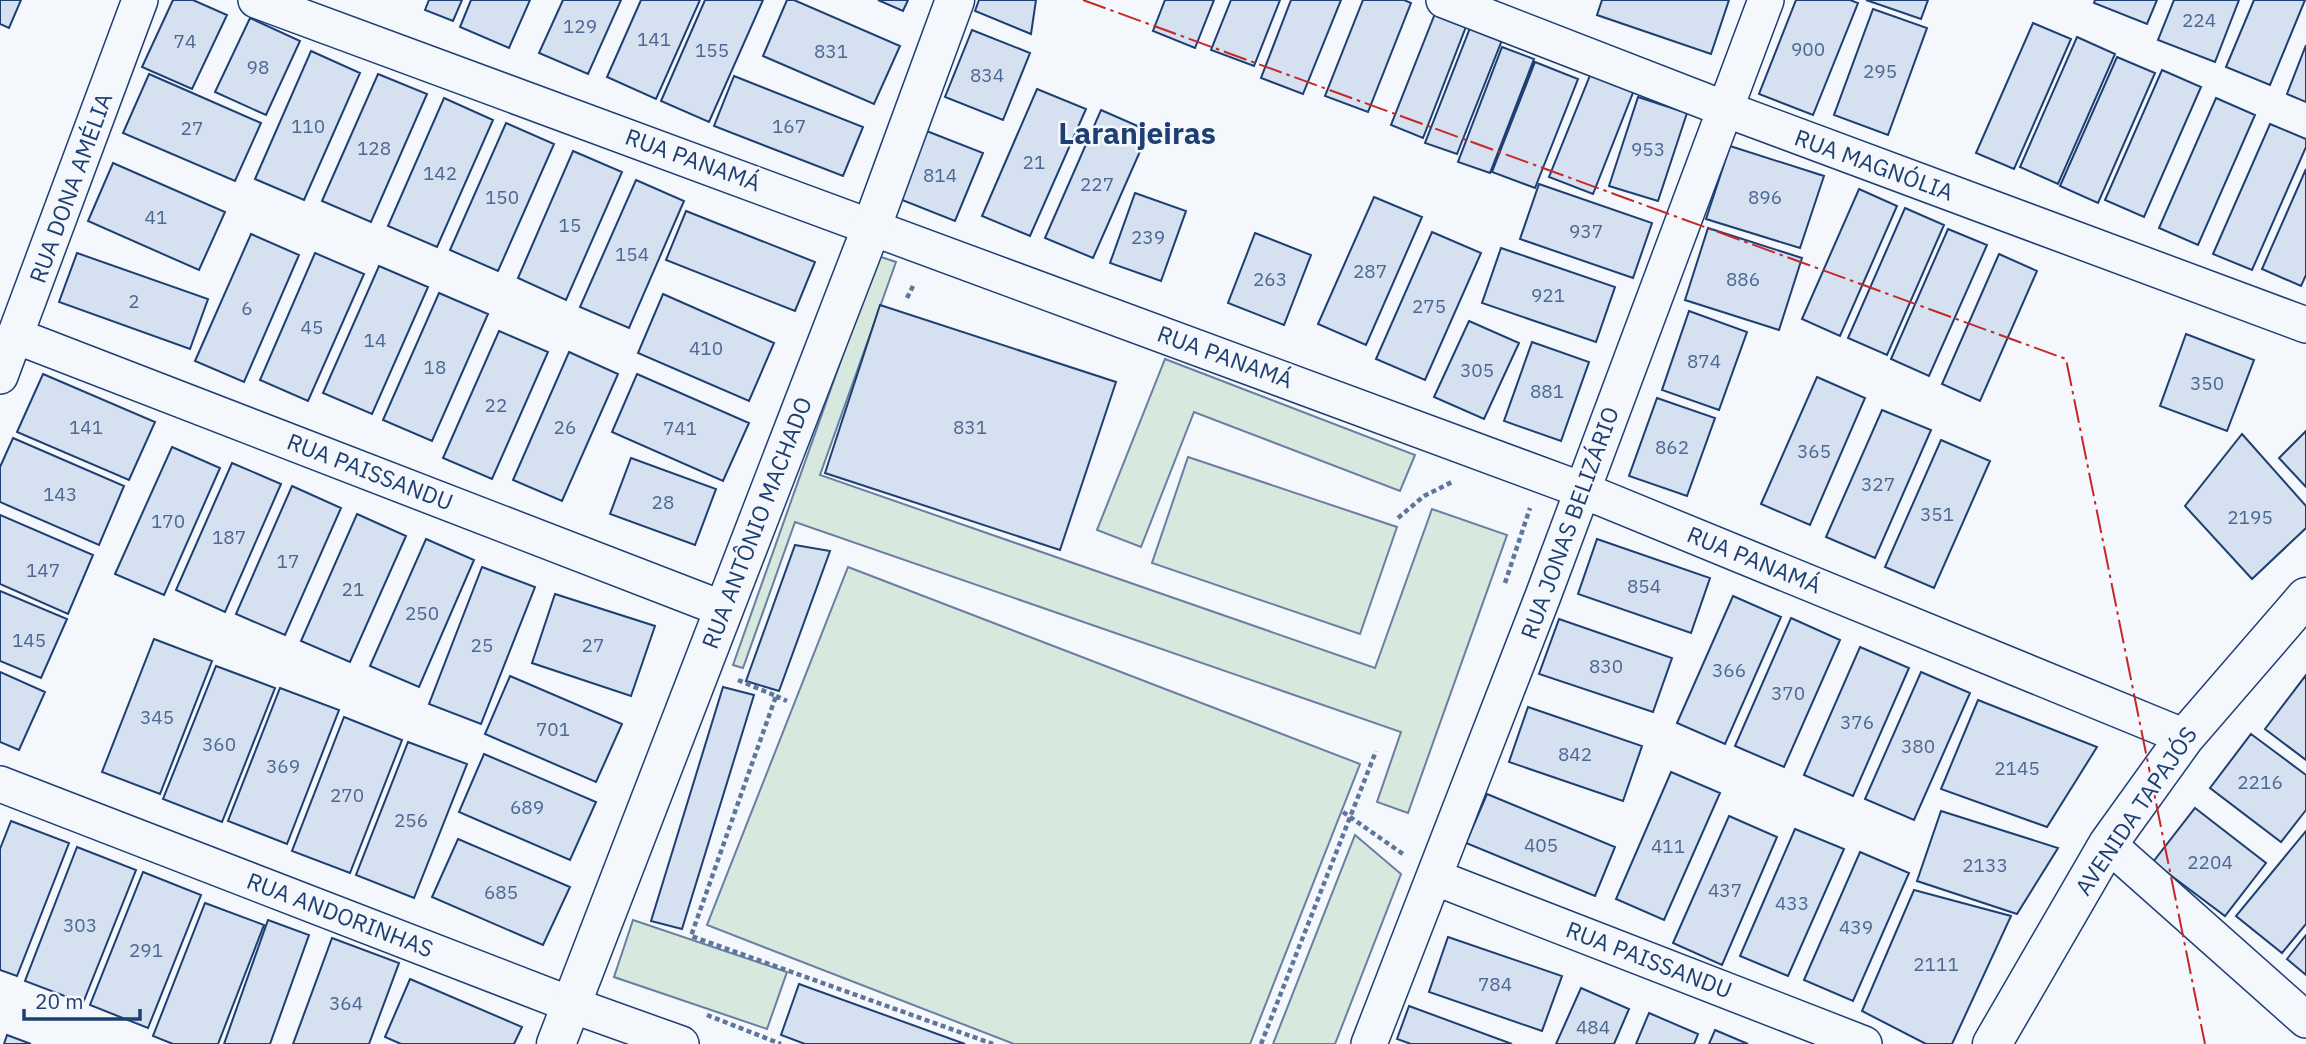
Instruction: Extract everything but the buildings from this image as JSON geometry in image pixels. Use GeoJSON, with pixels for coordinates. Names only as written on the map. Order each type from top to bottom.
{"type":"FeatureCollection","features":[{"type":"Feature","properties":{"kind":"street","name":"RUA DONA AMÉLIA"},"geometry":{"type":"LineString","coordinates":[[0,376],[140,0]]}},
{"type":"Feature","properties":{"kind":"street","name":"RUA PANAMÁ"},"geometry":{"type":"LineString","coordinates":[[256,0],[1582,490],[2185,737]]}},
{"type":"Feature","properties":{"kind":"street","name":"RUA ANTÔNIO MACHADO"},"geometry":{"type":"LineString","coordinates":[[556,1044],[872,226],[955,0]]}},
{"type":"Feature","properties":{"kind":"street","name":"RUA MAGNÓLIA"},"geometry":{"type":"LineString","coordinates":[[1444,0],[1725,109],[2306,325]]}},
{"type":"Feature","properties":{"kind":"street","name":"RUA JONAS BELIZÁRIO"},"geometry":{"type":"LineString","coordinates":[[1370,1044],[1422,867],[1582,490],[1766,0]]}},
{"type":"Feature","properties":{"kind":"street","name":"RUA PAISSANDU"},"geometry":{"type":"LineString","coordinates":[[16,336],[723,608]]}},
{"type":"Feature","properties":{"kind":"street","name":"AVENIDA TAPAJÓS"},"geometry":{"type":"LineString","coordinates":[[1992,1044],[2108,844],[2185,737],[2306,597]]}},
{"type":"Feature","properties":{"kind":"street","name":"RUA ANDORINHAS"},"geometry":{"type":"LineString","coordinates":[[0,784],[681,1044]]}},
{"type":"Feature","properties":{"kind":"street"},"geometry":{"type":"LineString","coordinates":[[2108,844],[2306,1020]]}},
{"type":"Feature","properties":{"kind":"street","name":"RUA PAISSANDU"},"geometry":{"type":"LineString","coordinates":[[1422,867],[1864,1044]]}},
{"type":"Feature","properties":{"kind":"path"},"geometry":{"type":"LineString","coordinates":[[1398,517],[1424,496],[1454,481]]}},
{"type":"Feature","properties":{"kind":"path"},"geometry":{"type":"LineString","coordinates":[[1504,585],[1531,506]]}},
{"type":"Feature","properties":{"kind":"path"},"geometry":{"type":"LineString","coordinates":[[704,660],[725,665],[723,674],[787,701]]}},
{"type":"Feature","properties":{"kind":"path"},"geometry":{"type":"LineString","coordinates":[[776,696],[691,936],[993,1044]]}},
{"type":"Feature","properties":{"kind":"path"},"geometry":{"type":"LineString","coordinates":[[1261,1044],[1376,751]]}},
{"type":"Feature","properties":{"kind":"path"},"geometry":{"type":"LineString","coordinates":[[1343,812],[1422,867]]}},
{"type":"Feature","properties":{"kind":"path"},"geometry":{"type":"LineString","coordinates":[[704,1014],[781,1044]]}},
{"type":"Feature","properties":{"kind":"shaded area"},"geometry":{"type":"Polygon","coordinates":[[[878,256],[896,262],[820,475],[1375,668],[1432,509],[1507,535],[1408,813],[1377,802],[1401,732],[795,522],[743,668],[733,665],[878,256]]]}},
{"type":"Feature","properties":{"kind":"shaded area"},"geometry":{"type":"Polygon","coordinates":[[[1165,359],[1415,455],[1400,491],[1194,412],[1141,547],[1097,530],[1165,359]]]}},
{"type":"Feature","properties":{"kind":"shaded area"},"geometry":{"type":"Polygon","coordinates":[[[1188,457],[1397,527],[1360,634],[1152,563],[1188,457]]]}},
{"type":"Feature","properties":{"kind":"shaded area"},"geometry":{"type":"Polygon","coordinates":[[[848,567],[1360,764],[1250,1044],[1014,1044],[707,925],[848,567]]]}},
{"type":"Feature","properties":{"kind":"shaded area"},"geometry":{"type":"Polygon","coordinates":[[[1355,835],[1401,874],[1335,1044],[1273,1044],[1355,835]]]}},
{"type":"Feature","properties":{"kind":"shaded area"},"geometry":{"type":"Polygon","coordinates":[[[633,920],[787,972],[767,1029],[614,977],[633,920]]]}},
{"type":"Feature","properties":{"kind":"power"},"geometry":{"type":"LineString","coordinates":[[1083,0],[2066,359],[2205,1044]]}},
{"type":"Feature","properties":{"kind":"district","name":"Laranjeiras"},"geometry":{"type":"Point","coordinates":[1137,134]}}]}
